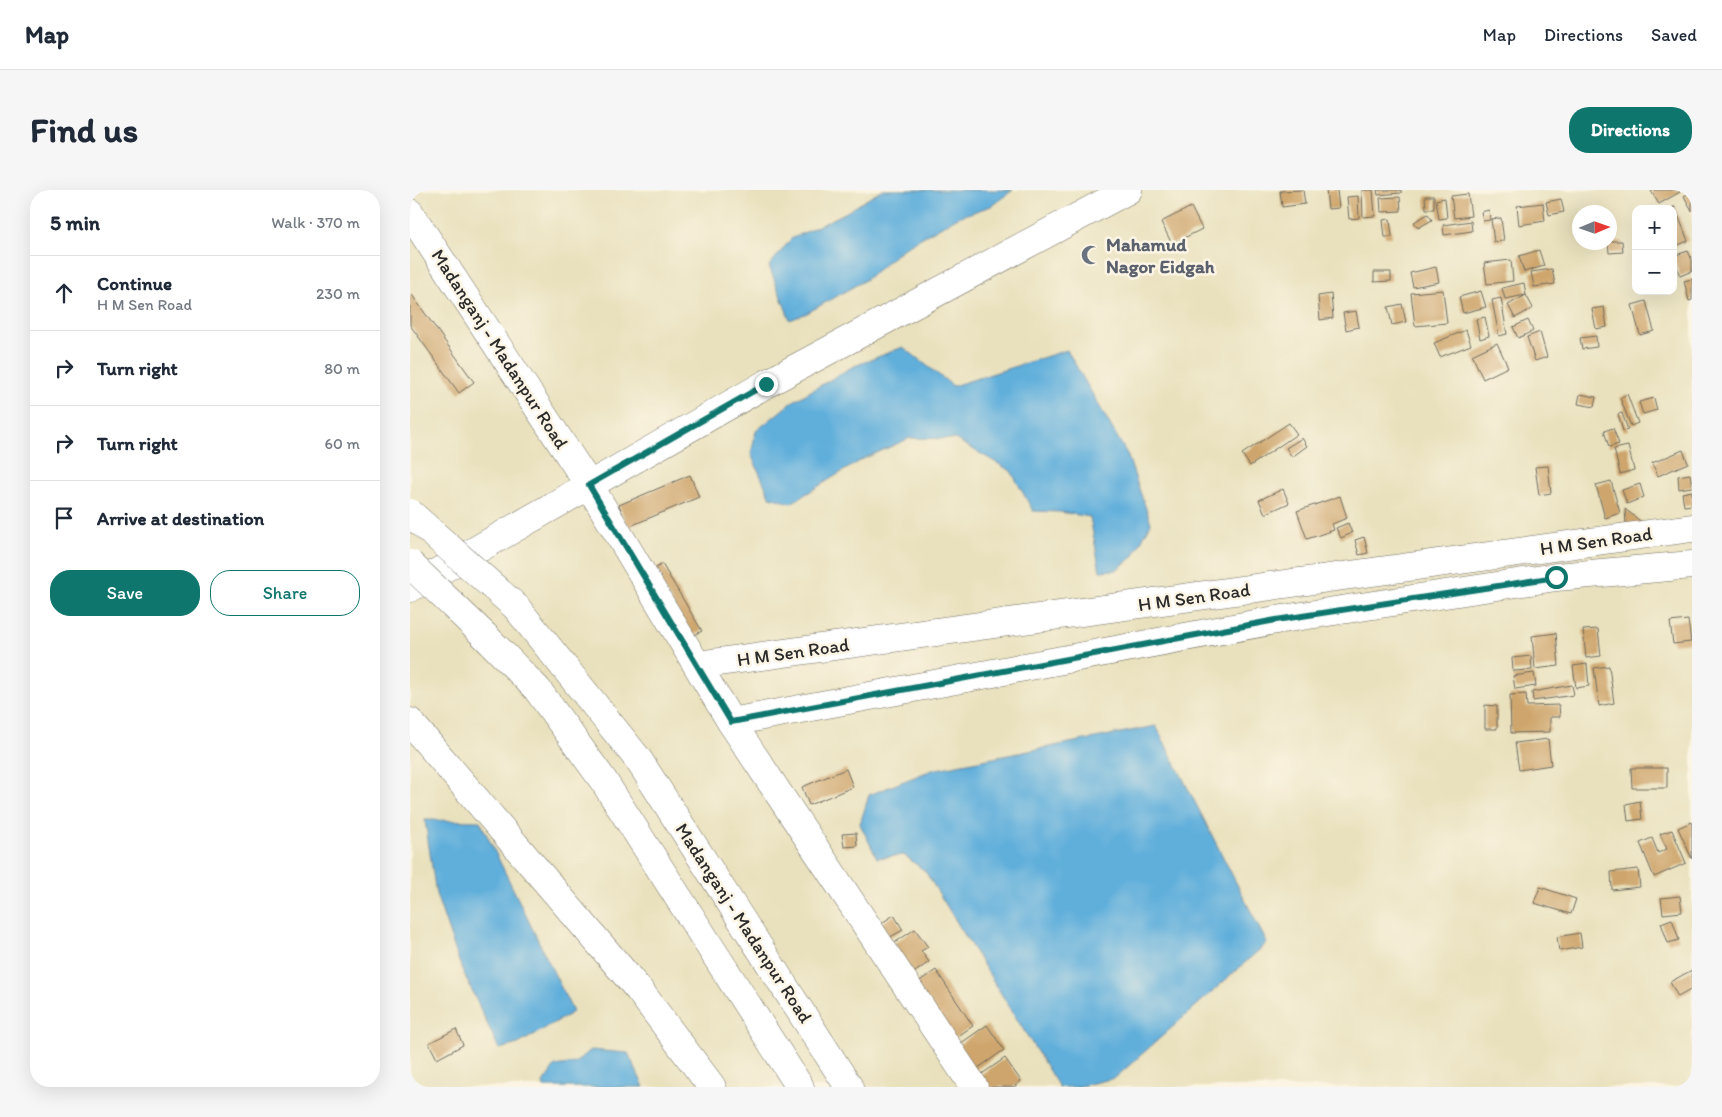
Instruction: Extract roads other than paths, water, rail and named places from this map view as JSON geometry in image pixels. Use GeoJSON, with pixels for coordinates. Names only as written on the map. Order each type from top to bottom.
{"type":"FeatureCollection","features":[{"type":"Feature","properties":{"kind":"main road"},"geometry":{"type":"LineString","coordinates":[[410,588],[766,384],[1128,190]]}},
{"type":"Feature","properties":{"kind":"main road","name":"Madanganj - Madanpur Road"},"geometry":{"type":"LineString","coordinates":[[410,213],[589,485],[731,722],[974,1087]]}},
{"type":"Feature","properties":{"kind":"main road","name":"Madanganj - Madanpur Road"},"geometry":{"type":"LineString","coordinates":[[410,513],[516,606],[638,759],[849,1087]]}},
{"type":"Feature","properties":{"kind":"main road","name":"H M Sen Road"},"geometry":{"type":"LineString","coordinates":[[697,665],[1692,528]]}},
{"type":"Feature","properties":{"kind":"main road"},"geometry":{"type":"LineString","coordinates":[[410,564],[537,689],[603,780],[800,1087]]}},
{"type":"Feature","properties":{"kind":"main road","name":"H M Sen Road"},"geometry":{"type":"LineString","coordinates":[[731,722],[1276,620],[1556,577],[1692,566]]}},
{"type":"Feature","properties":{"kind":"main road"},"geometry":{"type":"LineString","coordinates":[[412,728],[639,990],[712,1087]]}},
{"type":"Feature","properties":{"kind":"water"},"geometry":{"type":"Polygon","coordinates":[[[882,190],[1013,190],[991,206],[958,217],[905,247],[865,280],[807,313],[790,320],[769,266],[791,239],[845,213],[882,190]]]}},
{"type":"Feature","properties":{"kind":"water"},"geometry":{"type":"Polygon","coordinates":[[[903,347],[953,386],[1067,350],[1127,454],[1151,523],[1133,557],[1116,570],[1100,571],[1090,517],[1060,512],[1033,511],[1011,471],[955,439],[910,438],[863,459],[791,503],[770,497],[751,454],[756,431],[792,402],[852,367],[903,347]]]}},
{"type":"Feature","properties":{"kind":"water"},"geometry":{"type":"Polygon","coordinates":[[[1156,726],[1267,943],[1115,1078],[1076,1087],[1059,1087],[925,871],[904,855],[877,858],[860,824],[869,795],[932,770],[1156,726]]]}},
{"type":"Feature","properties":{"kind":"water"},"geometry":{"type":"Polygon","coordinates":[[[425,820],[480,821],[573,1012],[518,1044],[499,1049],[461,967],[436,894],[425,820]]]}},
{"type":"Feature","properties":{"kind":"water"},"geometry":{"type":"Polygon","coordinates":[[[591,1050],[628,1053],[644,1087],[544,1087],[543,1083],[555,1066],[575,1063],[591,1050]]]}},
{"type":"Feature","properties":{"kind":"place","name":"Mahamud Nagor Eidgah"},"geometry":{"type":"Point","coordinates":[1091,255]}}]}
